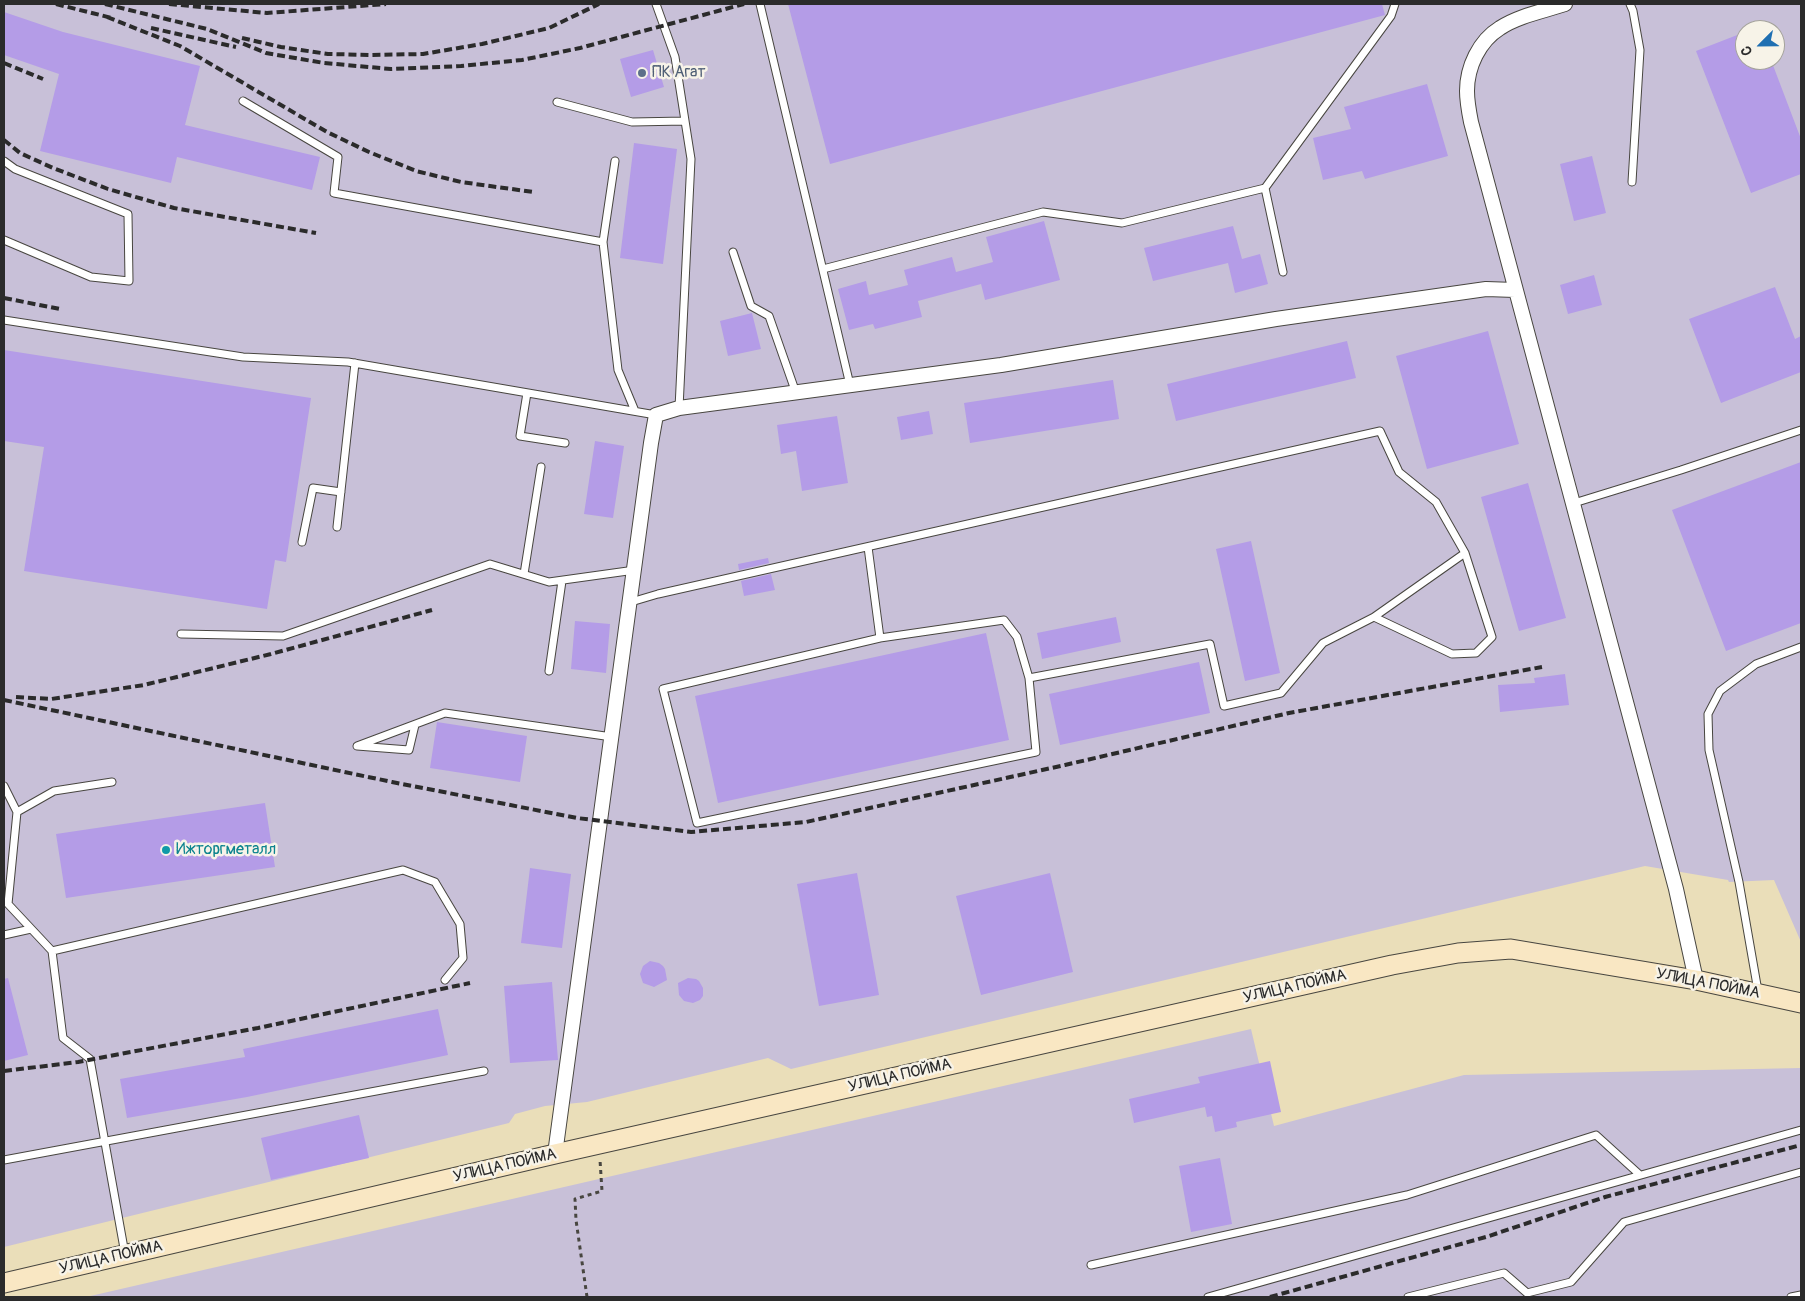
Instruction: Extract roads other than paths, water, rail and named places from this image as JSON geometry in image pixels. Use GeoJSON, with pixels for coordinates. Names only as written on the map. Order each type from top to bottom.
{"type":"FeatureCollection","features":[{"type":"Feature","properties":{"kind":"main road","name":"УЛИЦА ПОЙМА"},"geometry":{"type":"LineString","coordinates":[[4,1283],[599,1144],[1392,965],[1458,953],[1511,949],[1696,980],[1801,1003]]}},
{"type":"Feature","properties":{"kind":"street"},"geometry":{"type":"LineString","coordinates":[[1565,4],[1522,18],[1500,28],[1482,45],[1471,66],[1467,91],[1471,122],[1676,888],[1696,980]]}},
{"type":"Feature","properties":{"kind":"street"},"geometry":{"type":"LineString","coordinates":[[555,1154],[656,415],[680,408],[1001,365],[1276,318],[1486,289],[1516,290]]}},
{"type":"Feature","properties":{"kind":"lane"},"geometry":{"type":"LineString","coordinates":[[656,4],[675,57],[691,159],[680,408]]}},
{"type":"Feature","properties":{"kind":"lane"},"geometry":{"type":"LineString","coordinates":[[760,4],[850,385]]}},
{"type":"Feature","properties":{"kind":"lane"},"geometry":{"type":"LineString","coordinates":[[823,269],[1043,212],[1122,223],[1266,188],[1391,16],[1395,4]]}},
{"type":"Feature","properties":{"kind":"lane"},"geometry":{"type":"LineString","coordinates":[[1630,4],[1640,50],[1632,182]]}},
{"type":"Feature","properties":{"kind":"lane"},"geometry":{"type":"LineString","coordinates":[[244,100],[338,157],[334,193],[603,242]]}},
{"type":"Feature","properties":{"kind":"lane"},"geometry":{"type":"LineString","coordinates":[[558,102],[632,122],[685,122]]}},
{"type":"Feature","properties":{"kind":"lane"},"geometry":{"type":"LineString","coordinates":[[615,161],[603,242],[618,370],[635,411]]}},
{"type":"Feature","properties":{"kind":"lane"},"geometry":{"type":"LineString","coordinates":[[4,162],[15,169],[128,214],[129,281],[91,277],[4,240]]}},
{"type":"Feature","properties":{"kind":"lane"},"geometry":{"type":"LineString","coordinates":[[1266,188],[1284,272]]}},
{"type":"Feature","properties":{"kind":"lane"},"geometry":{"type":"LineString","coordinates":[[733,252],[751,306],[769,316],[796,392]]}},
{"type":"Feature","properties":{"kind":"lane"},"geometry":{"type":"LineString","coordinates":[[4,320],[243,358],[355,364],[656,415]]}},
{"type":"Feature","properties":{"kind":"lane"},"geometry":{"type":"LineString","coordinates":[[337,527],[355,364]]}},
{"type":"Feature","properties":{"kind":"lane"},"geometry":{"type":"LineString","coordinates":[[526,393],[520,436],[565,443]]}},
{"type":"Feature","properties":{"kind":"lane"},"geometry":{"type":"LineString","coordinates":[[631,602],[658,594],[868,548],[1380,430],[1399,472],[1436,502],[1465,553],[1492,637],[1476,653],[1452,654],[1374,617]]}},
{"type":"Feature","properties":{"kind":"lane"},"geometry":{"type":"LineString","coordinates":[[1574,503],[1801,430]]}},
{"type":"Feature","properties":{"kind":"lane"},"geometry":{"type":"LineString","coordinates":[[524,574],[541,466]]}},
{"type":"Feature","properties":{"kind":"lane"},"geometry":{"type":"LineString","coordinates":[[302,542],[313,488],[341,492]]}},
{"type":"Feature","properties":{"kind":"lane"},"geometry":{"type":"LineString","coordinates":[[868,548],[880,638]]}},
{"type":"Feature","properties":{"kind":"lane"},"geometry":{"type":"LineString","coordinates":[[1029,678],[1210,644],[1224,706],[1281,693],[1323,643],[1374,617],[1465,553]]}},
{"type":"Feature","properties":{"kind":"lane"},"geometry":{"type":"LineString","coordinates":[[181,634],[283,636],[490,564],[549,582],[635,570]]}},
{"type":"Feature","properties":{"kind":"lane"},"geometry":{"type":"LineString","coordinates":[[550,671],[562,580]]}},
{"type":"Feature","properties":{"kind":"lane"},"geometry":{"type":"LineString","coordinates":[[1004,620],[1017,637],[1029,678],[1036,752],[697,823],[663,689],[880,638],[1004,620]]}},
{"type":"Feature","properties":{"kind":"lane"},"geometry":{"type":"LineString","coordinates":[[1758,994],[1740,882],[1709,750],[1708,714],[1720,691],[1756,664],[1801,647]]}},
{"type":"Feature","properties":{"kind":"lane"},"geometry":{"type":"LineString","coordinates":[[415,725],[409,750],[357,746],[445,713],[612,737]]}},
{"type":"Feature","properties":{"kind":"lane"},"geometry":{"type":"LineString","coordinates":[[17,812],[54,791],[112,782]]}},
{"type":"Feature","properties":{"kind":"lane"},"geometry":{"type":"LineString","coordinates":[[4,786],[17,812],[8,904],[52,951],[63,1038],[90,1059],[125,1255]]}},
{"type":"Feature","properties":{"kind":"lane"},"geometry":{"type":"LineString","coordinates":[[52,951],[403,870],[435,882],[460,924],[463,958],[445,980]]}},
{"type":"Feature","properties":{"kind":"lane"},"geometry":{"type":"LineString","coordinates":[[4,935],[31,929]]}},
{"type":"Feature","properties":{"kind":"lane"},"geometry":{"type":"LineString","coordinates":[[4,1160],[484,1071]]}},
{"type":"Feature","properties":{"kind":"lane"},"geometry":{"type":"LineString","coordinates":[[1208,1297],[1801,1130]]}},
{"type":"Feature","properties":{"kind":"lane"},"geometry":{"type":"LineString","coordinates":[[1091,1265],[1407,1195],[1596,1135],[1640,1175]]}},
{"type":"Feature","properties":{"kind":"lane"},"geometry":{"type":"LineString","coordinates":[[1408,1297],[1504,1273],[1527,1294],[1571,1282],[1624,1222],[1801,1172]]}},
{"type":"Feature","properties":{"kind":"railway"},"geometry":{"type":"LineString","coordinates":[[56,4],[112,18]]}},
{"type":"Feature","properties":{"kind":"railway"},"geometry":{"type":"LineString","coordinates":[[105,4],[207,29],[266,53],[324,63],[391,69],[461,66],[522,60],[580,48],[744,4]]}},
{"type":"Feature","properties":{"kind":"railway"},"geometry":{"type":"LineString","coordinates":[[169,4],[267,13],[386,4]]}},
{"type":"Feature","properties":{"kind":"railway"},"geometry":{"type":"LineString","coordinates":[[242,38],[281,47],[328,54],[423,54],[482,44],[549,28],[599,4]]}},
{"type":"Feature","properties":{"kind":"railway"},"geometry":{"type":"LineString","coordinates":[[107,17],[180,46],[327,132],[369,152],[416,171],[461,182],[533,192]]}},
{"type":"Feature","properties":{"kind":"railway"},"geometry":{"type":"LineString","coordinates":[[151,28],[236,47]]}},
{"type":"Feature","properties":{"kind":"railway"},"geometry":{"type":"LineString","coordinates":[[4,63],[43,79]]}},
{"type":"Feature","properties":{"kind":"railway"},"geometry":{"type":"LineString","coordinates":[[4,140],[20,153],[108,189],[174,208],[316,233]]}},
{"type":"Feature","properties":{"kind":"railway"},"geometry":{"type":"LineString","coordinates":[[4,298],[60,309]]}},
{"type":"Feature","properties":{"kind":"railway"},"geometry":{"type":"LineString","coordinates":[[16,697],[51,699],[144,685],[271,654],[432,610]]}},
{"type":"Feature","properties":{"kind":"railway"},"geometry":{"type":"LineString","coordinates":[[4,700],[392,782],[577,818],[691,832],[806,822],[1289,713],[1542,667]]}},
{"type":"Feature","properties":{"kind":"railway"},"geometry":{"type":"LineString","coordinates":[[4,1071],[78,1062],[258,1028],[470,983]]}},
{"type":"Feature","properties":{"kind":"railway"},"geometry":{"type":"LineString","coordinates":[[1270,1297],[1486,1237],[1605,1197],[1801,1145]]}},
{"type":"Feature","properties":{"kind":"place","name":"ПК Агат"},"geometry":{"type":"Point","coordinates":[642,73]}},
{"type":"Feature","properties":{"kind":"place","name":"Ижторгметалл"},"geometry":{"type":"Point","coordinates":[166,850]}}]}
